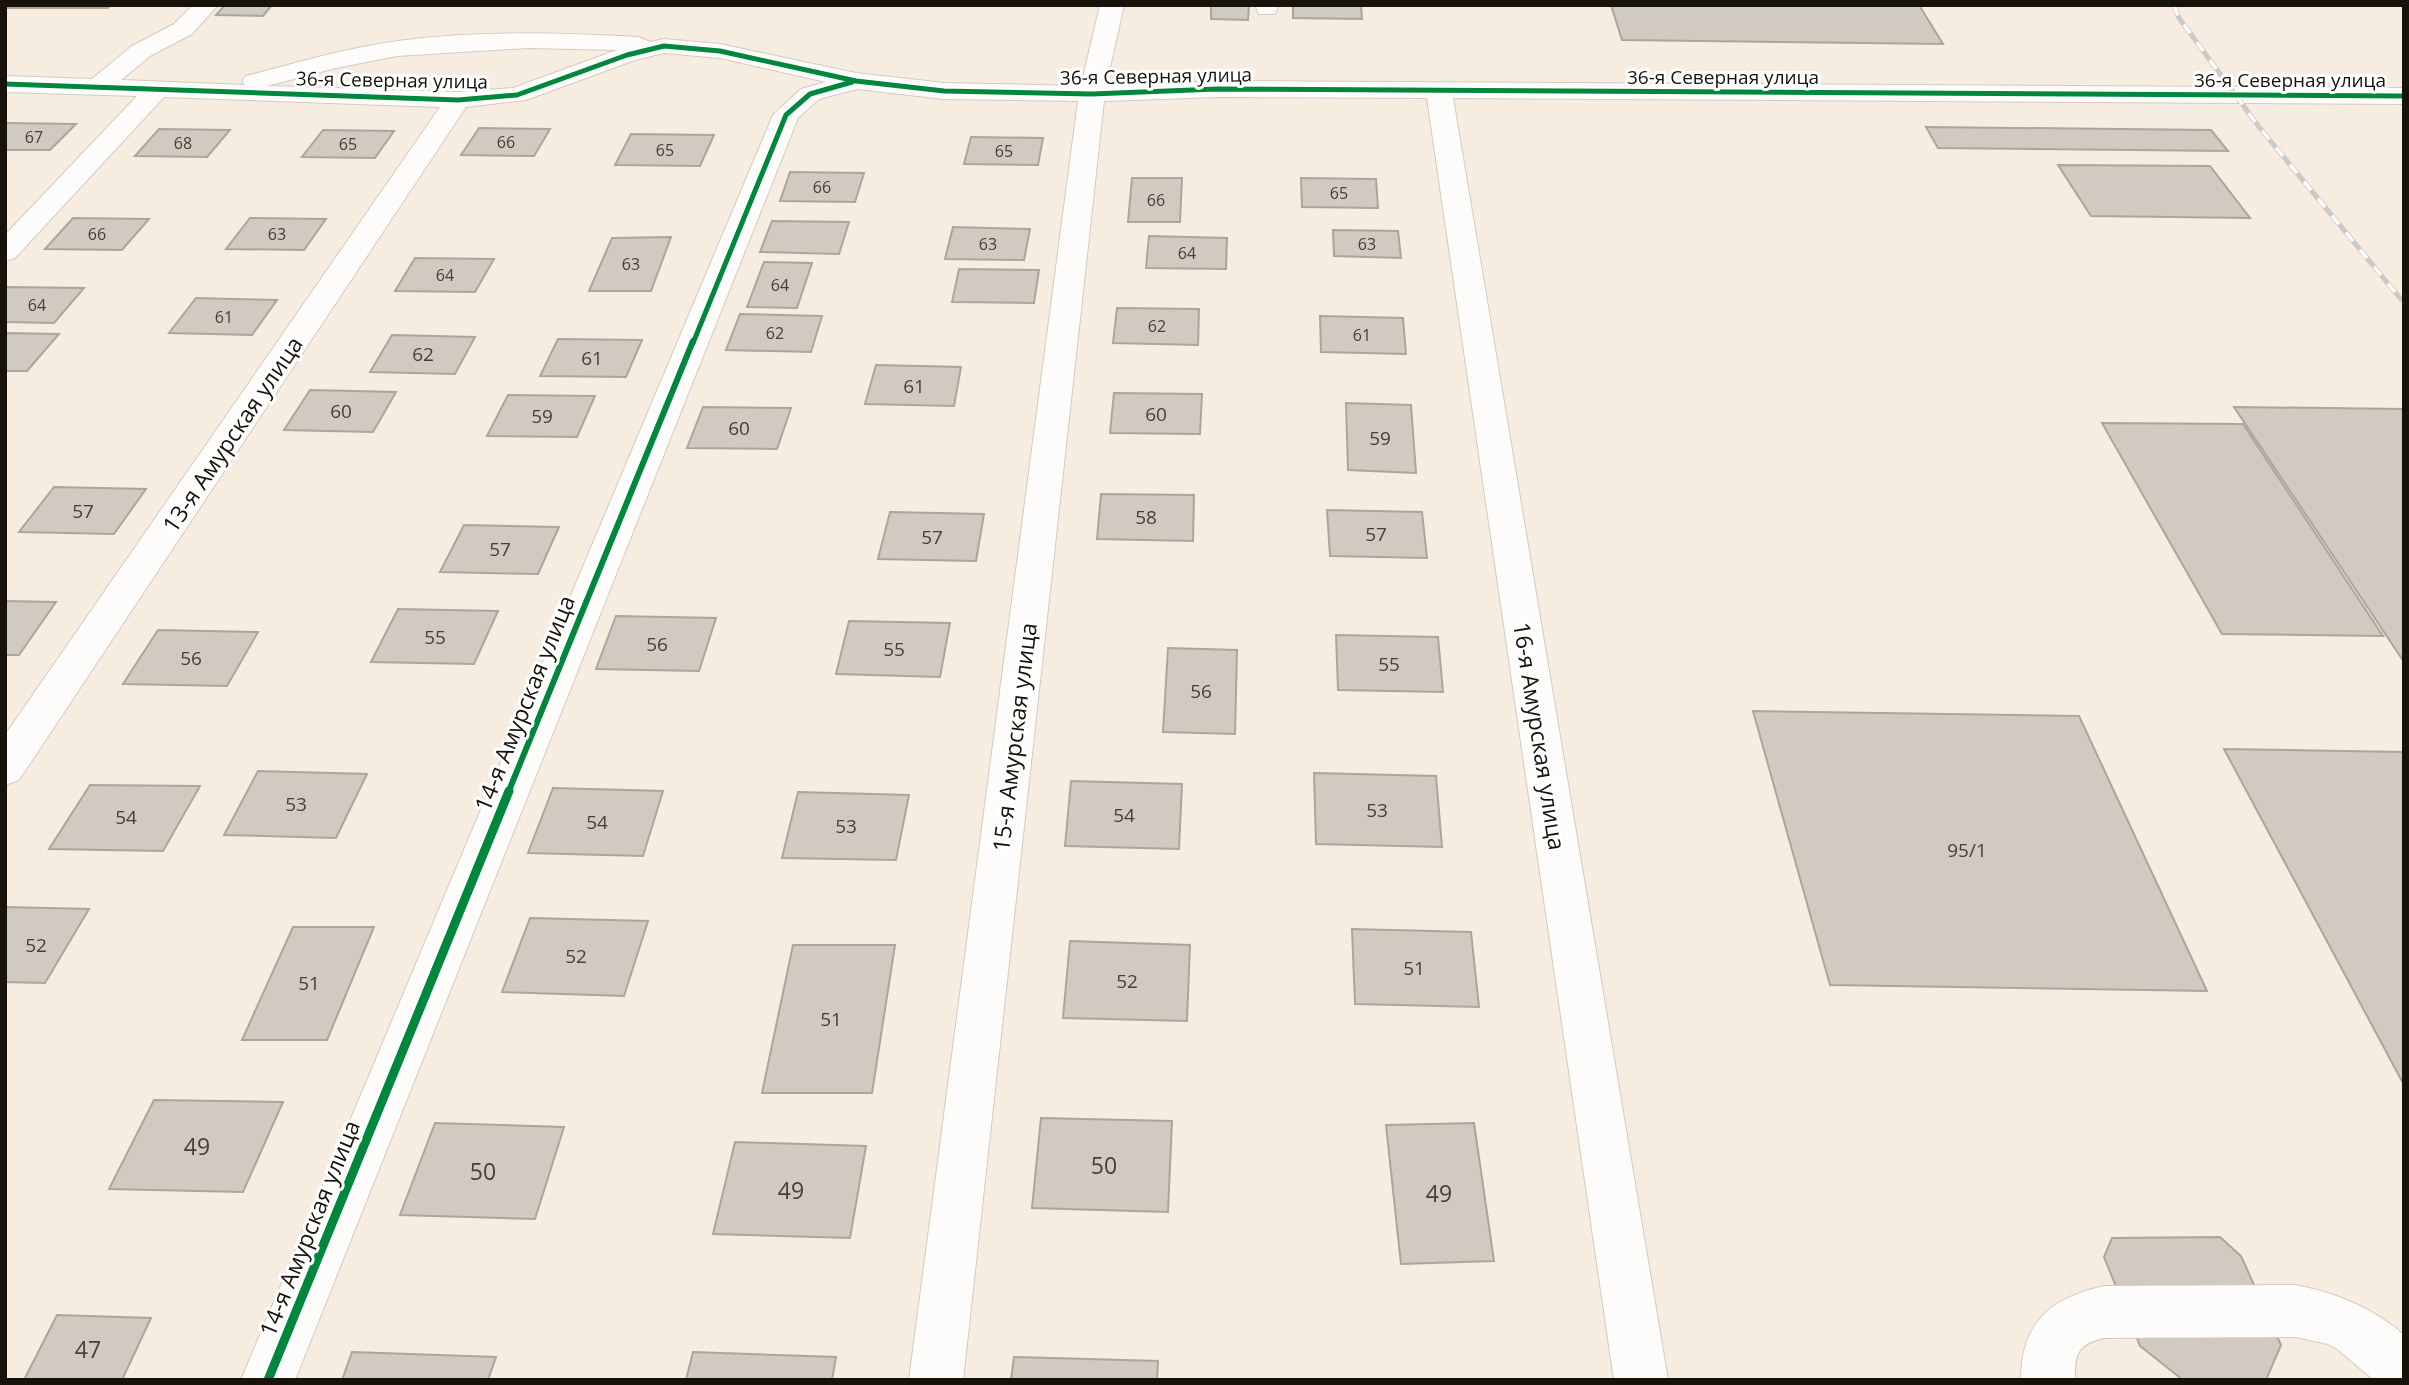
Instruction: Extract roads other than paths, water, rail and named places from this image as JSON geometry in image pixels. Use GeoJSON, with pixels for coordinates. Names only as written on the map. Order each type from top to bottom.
{"type":"FeatureCollection","features":[{"type":"Feature","properties":{"kind":"street"},"geometry":{"type":"LineString","coordinates":[[98,88],[141,51],[183,29],[206,5]]}},
{"type":"Feature","properties":{"kind":"street","name":"15-я Амурская улица"},"geometry":{"type":"LineString","coordinates":[[936,1380],[1092,94],[1112,5]]}},
{"type":"Feature","properties":{"kind":"street"},"geometry":{"type":"LineString","coordinates":[[216,92],[344,57],[417,46],[511,41],[664,46]]}},
{"type":"Feature","properties":{"kind":"street","name":"36-я Северная улица"},"geometry":{"type":"LineString","coordinates":[[5,84],[458,100],[517,95],[627,55],[664,46],[720,51],[856,81],[944,91],[1092,94],[1217,89],[2404,96]]}},
{"type":"Feature","properties":{"kind":"street","name":"14-я Амурская улица"},"geometry":{"type":"LineString","coordinates":[[268,1380],[786,115],[810,94],[856,81]]}},
{"type":"Feature","properties":{"kind":"street"},"geometry":{"type":"LineString","coordinates":[[5,251],[158,89]]}},
{"type":"Feature","properties":{"kind":"street","name":"16-я Амурская улица"},"geometry":{"type":"LineString","coordinates":[[1439,92],[1641,1380]]}},
{"type":"Feature","properties":{"kind":"street","name":"13-я Амурская улица"},"geometry":{"type":"LineString","coordinates":[[5,768],[458,100]]}},
{"type":"Feature","properties":{"kind":"street"},"geometry":{"type":"LineString","coordinates":[[2049,1380],[2051,1349],[2062,1329],[2080,1316],[2104,1312],[2295,1311],[2323,1315],[2351,1326],[2380,1346],[2404,1373]]}},
{"type":"Feature","properties":{"kind":"railway"},"geometry":{"type":"LineString","coordinates":[[2174,5],[2179,18],[2259,127],[2404,303]]}}]}
